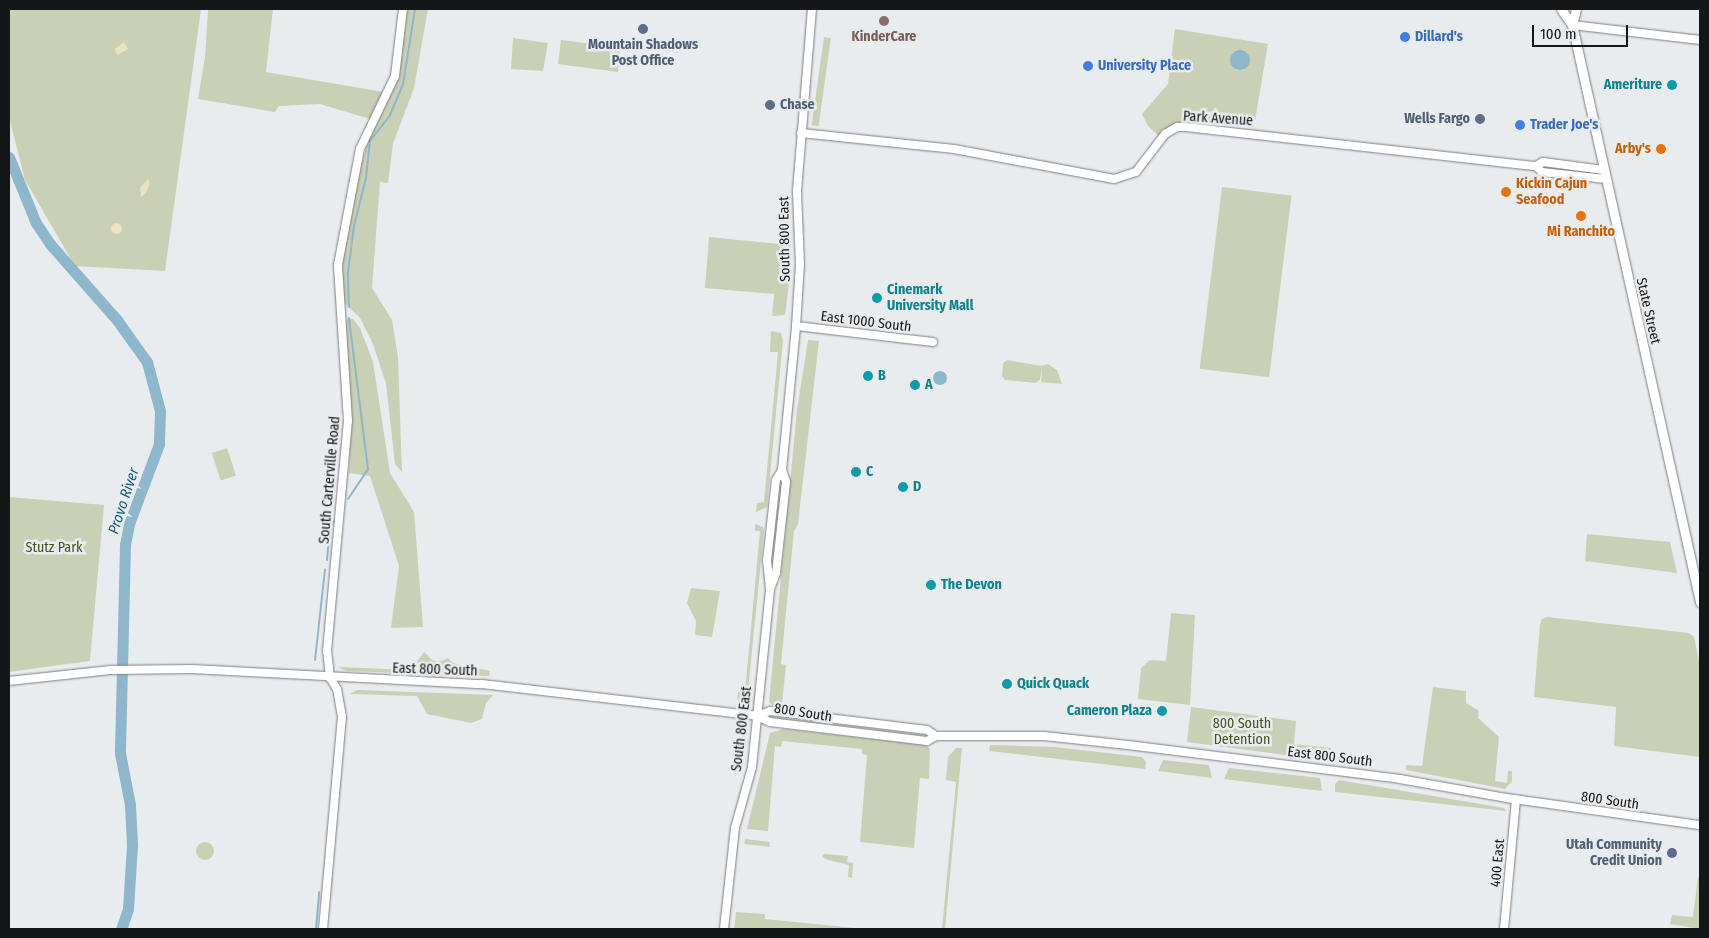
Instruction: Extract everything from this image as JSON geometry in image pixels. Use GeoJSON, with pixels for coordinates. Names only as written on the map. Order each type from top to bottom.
{"type":"FeatureCollection","features":[{"type":"Feature","properties":{"kind":"main road","name":"South Carterville Road"},"geometry":{"type":"LineString","coordinates":[[323,929],[342,717],[337,689],[330,678],[327,651],[343,506],[349,410],[338,302],[338,266],[360,150],[395,76],[403,9]]}},
{"type":"Feature","properties":{"kind":"main road","name":"South 800 East"},"geometry":{"type":"LineString","coordinates":[[724,929],[735,828],[752,767],[770,589],[776,573],[786,482],[782,470],[800,264],[797,191],[812,9]]}},
{"type":"Feature","properties":{"kind":"main road","name":"State Street"},"geometry":{"type":"LineString","coordinates":[[1561,9],[1572,26],[1700,602]]}},
{"type":"Feature","properties":{"kind":"main road","name":"State Street"},"geometry":{"type":"LineString","coordinates":[[1572,26],[1576,9]]}},
{"type":"Feature","properties":{"kind":"main road"},"geometry":{"type":"LineString","coordinates":[[1572,26],[1700,40]]}},
{"type":"Feature","properties":{"kind":"main road","name":"Park Avenue"},"geometry":{"type":"LineString","coordinates":[[801,133],[954,149],[1114,179],[1136,172],[1164,134],[1176,127],[1536,166],[1543,162],[1604,170]]}},
{"type":"Feature","properties":{"kind":"main road","name":"Park Avenue"},"geometry":{"type":"LineString","coordinates":[[1536,166],[1542,172],[1606,179]]}},
{"type":"Feature","properties":{"kind":"main road","name":"East 1000 South"},"geometry":{"type":"LineString","coordinates":[[796,326],[933,342]]}},
{"type":"Feature","properties":{"kind":"main road","name":"South 800 East"},"geometry":{"type":"LineString","coordinates":[[770,589],[766,573],[771,519],[776,480],[782,470]]}},
{"type":"Feature","properties":{"kind":"main road"},"geometry":{"type":"LineString","coordinates":[[771,519],[775,527],[772,562],[776,573]]}},
{"type":"Feature","properties":{"kind":"main road","name":"East 800 South"},"geometry":{"type":"LineString","coordinates":[[9,681],[110,670],[240,671],[330,678],[482,684],[757,716]]}},
{"type":"Feature","properties":{"kind":"main road","name":"800 South"},"geometry":{"type":"LineString","coordinates":[[757,716],[770,711],[927,730],[936,736],[989,737]]}},
{"type":"Feature","properties":{"kind":"main road","name":"East 800 South"},"geometry":{"type":"LineString","coordinates":[[989,737],[1044,736],[1128,745],[1400,779],[1516,800]]}},
{"type":"Feature","properties":{"kind":"main road","name":"800 South"},"geometry":{"type":"LineString","coordinates":[[1516,800],[1700,825]]}},
{"type":"Feature","properties":{"kind":"main road","name":"400 East"},"geometry":{"type":"LineString","coordinates":[[1504,929],[1516,800]]}},
{"type":"Feature","properties":{"kind":"green space"},"geometry":{"type":"Polygon","coordinates":[[[9,9],[201,9],[165,271],[75,266],[25,180],[9,117],[9,9]]]}},
{"type":"Feature","properties":{"kind":"green space"},"geometry":{"type":"Polygon","coordinates":[[[208,9],[273,9],[266,72],[384,92],[370,119],[320,104],[279,106],[275,112],[198,99],[205,57],[208,9]]]}},
{"type":"Feature","properties":{"kind":"green space"},"geometry":{"type":"Polygon","coordinates":[[[405,9],[428,9],[414,88],[393,144],[388,183],[380,182],[372,288],[392,320],[398,357],[402,472],[395,464],[386,384],[373,344],[360,318],[344,302],[341,295],[342,257],[352,200],[370,132],[397,80],[405,9]]]}},
{"type":"Feature","properties":{"kind":"green space"},"geometry":{"type":"Polygon","coordinates":[[[1175,29],[1268,44],[1254,127],[1186,120],[1171,126],[1159,136],[1148,126],[1142,114],[1168,84],[1175,29]]]}},
{"type":"Feature","properties":{"kind":"green space"},"geometry":{"type":"Polygon","coordinates":[[[824,37],[831,38],[819,126],[812,125],[824,37]]]}},
{"type":"Feature","properties":{"kind":"green space"},"geometry":{"type":"Polygon","coordinates":[[[513,38],[548,43],[543,71],[511,69],[513,38]]]}},
{"type":"Feature","properties":{"kind":"green space"},"geometry":{"type":"Polygon","coordinates":[[[603,39],[621,40],[618,72],[558,64],[561,40],[601,45],[603,39]]]}},
{"type":"Feature","properties":{"kind":"green space"},"geometry":{"type":"Polygon","coordinates":[[[1222,187],[1291,196],[1269,377],[1200,369],[1222,187]]]}},
{"type":"Feature","properties":{"kind":"green space"},"geometry":{"type":"Polygon","coordinates":[[[783,204],[787,205],[791,268],[785,315],[772,316],[774,294],[705,288],[709,237],[780,244],[783,204]]]}},
{"type":"Feature","properties":{"kind":"green space"},"geometry":{"type":"Polygon","coordinates":[[[347,319],[353,319],[360,328],[373,362],[390,473],[414,512],[423,627],[391,628],[399,566],[370,476],[349,473],[351,408],[345,328],[347,319]]]}},
{"type":"Feature","properties":{"kind":"green space"},"geometry":{"type":"Polygon","coordinates":[[[771,331],[781,333],[783,340],[767,507],[756,512],[757,503],[764,502],[778,352],[770,352],[771,331]]]}},
{"type":"Feature","properties":{"kind":"green space"},"geometry":{"type":"Polygon","coordinates":[[[808,340],[819,341],[798,524],[794,531],[781,664],[786,665],[782,704],[774,707],[769,702],[797,410],[808,340]]]}},
{"type":"Feature","properties":{"kind":"green space"},"geometry":{"type":"Polygon","coordinates":[[[1007,360],[1041,366],[1048,364],[1057,370],[1062,384],[1041,382],[1042,367],[1040,380],[1035,383],[1005,380],[1002,376],[1003,363],[1007,360]]]}},
{"type":"Feature","properties":{"kind":"green space"},"geometry":{"type":"Polygon","coordinates":[[[227,448],[236,476],[221,481],[212,453],[227,448]]]}},
{"type":"Feature","properties":{"kind":"green space","name":"Stutz Park"},"geometry":{"type":"Polygon","coordinates":[[[9,497],[104,505],[90,661],[9,672],[9,497]]]}},
{"type":"Feature","properties":{"kind":"green space"},"geometry":{"type":"Polygon","coordinates":[[[755,524],[763,527],[764,532],[747,700],[737,704],[738,692],[745,692],[760,531],[755,531],[755,524]]]}},
{"type":"Feature","properties":{"kind":"green space"},"geometry":{"type":"Polygon","coordinates":[[[1587,534],[1670,542],[1677,573],[1585,561],[1587,534]]]}},
{"type":"Feature","properties":{"kind":"green space"},"geometry":{"type":"Polygon","coordinates":[[[691,588],[720,591],[712,637],[695,635],[696,621],[687,603],[691,588]]]}},
{"type":"Feature","properties":{"kind":"green space"},"geometry":{"type":"Polygon","coordinates":[[[1171,613],[1195,615],[1190,705],[1138,699],[1141,668],[1150,660],[1166,661],[1171,613]]]}},
{"type":"Feature","properties":{"kind":"green space"},"geometry":{"type":"Polygon","coordinates":[[[1547,617],[1689,633],[1694,637],[1700,666],[1700,757],[1614,746],[1616,707],[1534,697],[1540,624],[1542,619],[1547,617]]]}},
{"type":"Feature","properties":{"kind":"green space"},"geometry":{"type":"Polygon","coordinates":[[[424,652],[432,660],[439,662],[448,658],[453,663],[490,671],[489,676],[346,671],[338,667],[411,670],[424,652]]]}},
{"type":"Feature","properties":{"kind":"green space"},"geometry":{"type":"Polygon","coordinates":[[[1433,687],[1466,691],[1466,703],[1479,711],[1478,718],[1499,737],[1495,781],[1507,783],[1508,771],[1512,771],[1512,781],[1505,789],[1406,770],[1406,765],[1422,766],[1433,687]]]}},
{"type":"Feature","properties":{"kind":"green space"},"geometry":{"type":"Polygon","coordinates":[[[357,690],[493,695],[486,703],[482,719],[471,723],[427,714],[417,696],[350,694],[357,690]]]}},
{"type":"Feature","properties":{"kind":"green space","name":"800 South Detention"},"geometry":{"type":"Polygon","coordinates":[[[1191,707],[1296,721],[1294,744],[1331,748],[1329,757],[1323,760],[1187,742],[1191,707]]]}},
{"type":"Feature","properties":{"kind":"green space"},"geometry":{"type":"Polygon","coordinates":[[[783,729],[926,745],[930,749],[929,779],[920,778],[914,848],[860,842],[867,755],[862,754],[862,749],[782,741],[781,747],[775,746],[768,831],[747,829],[770,733],[783,729]]]}},
{"type":"Feature","properties":{"kind":"green space"},"geometry":{"type":"Polygon","coordinates":[[[990,745],[1055,747],[1142,757],[1146,762],[1145,769],[989,751],[990,745]]]}},
{"type":"Feature","properties":{"kind":"green space"},"geometry":{"type":"Polygon","coordinates":[[[956,748],[962,748],[945,929],[942,929],[956,782],[946,780],[948,757],[956,748]]]}},
{"type":"Feature","properties":{"kind":"green space"},"geometry":{"type":"Polygon","coordinates":[[[1163,760],[1209,765],[1212,778],[1158,771],[1163,760]]]}},
{"type":"Feature","properties":{"kind":"green space"},"geometry":{"type":"Polygon","coordinates":[[[1229,768],[1320,778],[1322,791],[1224,779],[1229,768]]]}},
{"type":"Feature","properties":{"kind":"green space"},"geometry":{"type":"Polygon","coordinates":[[[1339,780],[1504,808],[1506,811],[1335,792],[1335,784],[1339,780]]]}},
{"type":"Feature","properties":{"kind":"green space"},"geometry":{"type":"Polygon","coordinates":[[[745,839],[770,842],[769,847],[744,844],[745,839]]]}},
{"type":"Feature","properties":{"kind":"green space"},"geometry":{"type":"Polygon","coordinates":[[[205,842],[211,845],[214,851],[211,857],[205,860],[199,857],[196,851],[199,845],[205,842]]]}},
{"type":"Feature","properties":{"kind":"green space"},"geometry":{"type":"Polygon","coordinates":[[[824,854],[848,856],[847,862],[853,863],[852,878],[848,877],[849,865],[828,860],[822,857],[824,854]]]}},
{"type":"Feature","properties":{"kind":"green space"},"geometry":{"type":"Polygon","coordinates":[[[1698,877],[1700,878],[1700,929],[1670,924],[1672,915],[1693,917],[1698,877]]]}},
{"type":"Feature","properties":{"kind":"green space"},"geometry":{"type":"Polygon","coordinates":[[[736,912],[765,914],[765,919],[865,929],[734,929],[736,912]]]}},
{"type":"Feature","properties":{"kind":"sand"},"geometry":{"type":"Polygon","coordinates":[[[124,42],[128,49],[117,55],[115,49],[124,42]]]}},
{"type":"Feature","properties":{"kind":"sand"},"geometry":{"type":"Polygon","coordinates":[[[148,179],[150,183],[146,193],[141,197],[140,188],[148,179]]]}},
{"type":"Feature","properties":{"kind":"sand"},"geometry":{"type":"Polygon","coordinates":[[[116,222],[122,228],[116,234],[110,228],[116,222]]]}},
{"type":"Feature","properties":{"kind":"water"},"geometry":{"type":"Polygon","coordinates":[[[1240,50],[1247,53],[1250,60],[1247,67],[1240,70],[1233,67],[1230,60],[1233,53],[1240,50]]]}},
{"type":"Feature","properties":{"kind":"water"},"geometry":{"type":"Polygon","coordinates":[[[940,371],[945,373],[947,378],[945,383],[940,385],[935,383],[933,378],[935,373],[940,371]]]}},
{"type":"Feature","properties":{"kind":"waterway"},"geometry":{"type":"LineString","coordinates":[[349,307],[348,272],[354,226],[366,178],[370,141],[390,115],[403,84],[415,9]]}},
{"type":"Feature","properties":{"kind":"waterway","name":"Provo River"},"geometry":{"type":"LineString","coordinates":[[9,157],[36,223],[50,244],[117,320],[147,362],[160,411],[159,444],[129,524],[125,545],[120,753],[130,805],[132,845],[128,909],[121,929]]}},
{"type":"Feature","properties":{"kind":"waterway"},"geometry":{"type":"LineString","coordinates":[[348,499],[368,469],[349,318]]}},
{"type":"Feature","properties":{"kind":"waterway"},"geometry":{"type":"LineString","coordinates":[[327,560],[330,527],[337,517]]}},
{"type":"Feature","properties":{"kind":"waterway"},"geometry":{"type":"LineString","coordinates":[[315,660],[325,570]]}},
{"type":"Feature","properties":{"kind":"waterway"},"geometry":{"type":"LineString","coordinates":[[316,929],[319,892]]}},
{"type":"Feature","properties":{"kind":"place","name":"KinderCare"},"geometry":{"type":"Point","coordinates":[884,21]}},
{"type":"Feature","properties":{"kind":"place","name":"Mountain Shadows Post Office"},"geometry":{"type":"Point","coordinates":[643,29]}},
{"type":"Feature","properties":{"kind":"place","name":"Dillard's"},"geometry":{"type":"Point","coordinates":[1405,37]}},
{"type":"Feature","properties":{"kind":"place","name":"University Place"},"geometry":{"type":"Point","coordinates":[1088,66]}},
{"type":"Feature","properties":{"kind":"place","name":"Ameriture"},"geometry":{"type":"Point","coordinates":[1672,85]}},
{"type":"Feature","properties":{"kind":"place","name":"Chase"},"geometry":{"type":"Point","coordinates":[770,105]}},
{"type":"Feature","properties":{"kind":"place","name":"Wells Fargo"},"geometry":{"type":"Point","coordinates":[1480,119]}},
{"type":"Feature","properties":{"kind":"place","name":"Trader Joe's"},"geometry":{"type":"Point","coordinates":[1520,125]}},
{"type":"Feature","properties":{"kind":"place","name":"Arby's"},"geometry":{"type":"Point","coordinates":[1661,149]}},
{"type":"Feature","properties":{"kind":"place","name":"Kickin Cajun Seafood"},"geometry":{"type":"Point","coordinates":[1506,192]}},
{"type":"Feature","properties":{"kind":"place","name":"Mi Ranchito"},"geometry":{"type":"Point","coordinates":[1581,216]}},
{"type":"Feature","properties":{"kind":"place","name":"Cinemark University Mall"},"geometry":{"type":"Point","coordinates":[877,298]}},
{"type":"Feature","properties":{"kind":"place","name":"B"},"geometry":{"type":"Point","coordinates":[868,376]}},
{"type":"Feature","properties":{"kind":"place","name":"A"},"geometry":{"type":"Point","coordinates":[915,385]}},
{"type":"Feature","properties":{"kind":"place","name":"C"},"geometry":{"type":"Point","coordinates":[856,472]}},
{"type":"Feature","properties":{"kind":"place","name":"D"},"geometry":{"type":"Point","coordinates":[903,487]}},
{"type":"Feature","properties":{"kind":"place","name":"The Devon"},"geometry":{"type":"Point","coordinates":[931,585]}},
{"type":"Feature","properties":{"kind":"place","name":"Quick Quack"},"geometry":{"type":"Point","coordinates":[1007,684]}},
{"type":"Feature","properties":{"kind":"place","name":"Cameron Plaza"},"geometry":{"type":"Point","coordinates":[1162,711]}},
{"type":"Feature","properties":{"kind":"place","name":"Utah Community Credit Union"},"geometry":{"type":"Point","coordinates":[1672,853]}}]}
